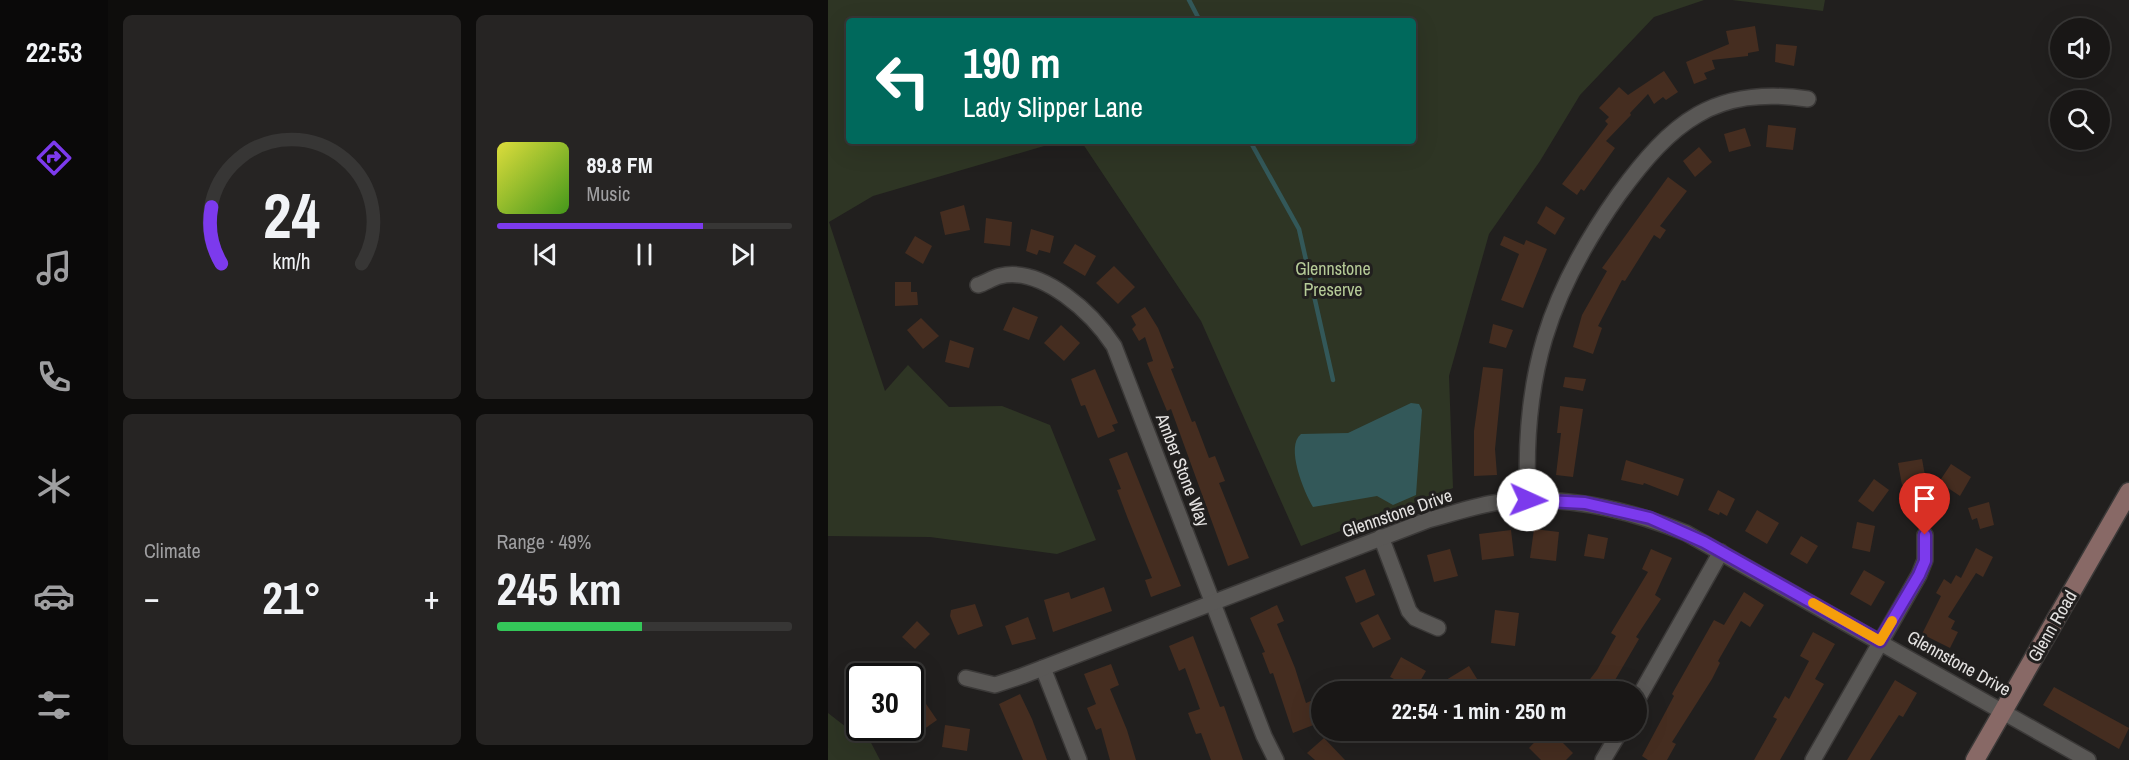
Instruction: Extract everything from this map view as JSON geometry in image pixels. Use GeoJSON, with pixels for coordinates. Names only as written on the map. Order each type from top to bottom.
{"type":"FeatureCollection","features":[{"type":"Feature","properties":{"kind":"street"},"geometry":{"type":"LineString","coordinates":[[1528,500],[1527,428],[1539,355],[1561,290],[1591,234],[1644,160],[1676,128],[1694,116],[1714,106],[1755,96],[1808,99]]}},
{"type":"Feature","properties":{"kind":"street","name":"Amber Stone Way"},"geometry":{"type":"LineString","coordinates":[[978,285],[1000,276],[1028,278],[1078,304],[1105,333],[1121,363],[1264,736],[1276,760]]}},
{"type":"Feature","properties":{"kind":"street","name":"Glenn Road"},"geometry":{"type":"LineString","coordinates":[[1975,760],[2129,492]]}},
{"type":"Feature","properties":{"kind":"street","name":"Glennstone Drive"},"geometry":{"type":"LineString","coordinates":[[966,678],[995,685],[1428,520],[1498,503],[1528,500],[1617,508],[1677,529],[1880,641],[2088,760]]}},
{"type":"Feature","properties":{"kind":"street"},"geometry":{"type":"LineString","coordinates":[[1814,760],[1919,575],[1925,561],[1925,535]]}},
{"type":"Feature","properties":{"kind":"street"},"geometry":{"type":"LineString","coordinates":[[1381,537],[1409,611],[1415,618],[1438,627]]}},
{"type":"Feature","properties":{"kind":"street"},"geometry":{"type":"LineString","coordinates":[[1647,683],[1721,552]]}},
{"type":"Feature","properties":{"kind":"street"},"geometry":{"type":"LineString","coordinates":[[1043,668],[1079,760]]}},
{"type":"Feature","properties":{"kind":"street"},"geometry":{"type":"LineString","coordinates":[[1603,760],[1614,741]]}},
{"type":"Feature","properties":{"kind":"green space","name":"Glennstone Preserve"},"geometry":{"type":"Polygon","coordinates":[[[828,0],[1704,0],[1654,17],[1580,95],[1540,161],[1489,234],[1449,376],[1453,488],[1301,546],[1201,321],[1083,144],[1416,144],[1416,18],[846,18],[846,144],[1051,144],[873,196],[829,222],[885,391],[908,365],[949,407],[1002,406],[1050,425],[1096,540],[1057,554],[930,537],[828,536],[828,0]]]}},
{"type":"Feature","properties":{"kind":"green space"},"geometry":{"type":"Polygon","coordinates":[[[1732,0],[1825,0],[1823,11],[1732,0]]]}},
{"type":"Feature","properties":{"kind":"green space"},"geometry":{"type":"Polygon","coordinates":[[[828,713],[846,727],[846,741],[870,741],[880,760],[828,760],[828,713]]]}},
{"type":"Feature","properties":{"kind":"water"},"geometry":{"type":"Polygon","coordinates":[[[1411,403],[1419,404],[1422,410],[1416,495],[1393,505],[1377,496],[1313,507],[1305,491],[1295,458],[1297,440],[1301,434],[1348,433],[1411,403]]]}},
{"type":"Feature","properties":{"kind":"building"},"geometry":{"type":"Polygon","coordinates":[[[1755,26],[1759,51],[1748,53],[1748,56],[1712,60],[1715,69],[1704,73],[1707,79],[1694,84],[1686,62],[1729,44],[1726,31],[1755,26]]]}},
{"type":"Feature","properties":{"kind":"building"},"geometry":{"type":"Polygon","coordinates":[[[1776,44],[1797,46],[1794,66],[1775,62],[1776,44]]]}},
{"type":"Feature","properties":{"kind":"building"},"geometry":{"type":"Polygon","coordinates":[[[1664,71],[1678,92],[1666,100],[1663,97],[1654,104],[1648,94],[1606,141],[1615,148],[1584,191],[1581,189],[1577,195],[1562,184],[1608,124],[1605,121],[1609,117],[1599,108],[1619,87],[1628,95],[1664,71]]]}},
{"type":"Feature","properties":{"kind":"building"},"geometry":{"type":"Polygon","coordinates":[[[1768,125],[1796,128],[1793,150],[1766,147],[1768,125]]]}},
{"type":"Feature","properties":{"kind":"building"},"geometry":{"type":"Polygon","coordinates":[[[1745,128],[1751,146],[1729,152],[1724,134],[1745,128]]]}},
{"type":"Feature","properties":{"kind":"building"},"geometry":{"type":"Polygon","coordinates":[[[1699,147],[1712,162],[1695,177],[1683,161],[1699,147]]]}},
{"type":"Feature","properties":{"kind":"building"},"geometry":{"type":"Polygon","coordinates":[[[1668,177],[1687,191],[1660,226],[1666,230],[1660,239],[1654,235],[1625,281],[1622,280],[1598,326],[1602,328],[1593,354],[1573,347],[1582,315],[1607,271],[1602,268],[1668,177]]]}},
{"type":"Feature","properties":{"kind":"building"},"geometry":{"type":"Polygon","coordinates":[[[964,205],[970,230],[945,235],[940,212],[964,205]]]}},
{"type":"Feature","properties":{"kind":"building"},"geometry":{"type":"Polygon","coordinates":[[[1546,206],[1565,218],[1555,235],[1537,223],[1546,206]]]}},
{"type":"Feature","properties":{"kind":"building"},"geometry":{"type":"Polygon","coordinates":[[[986,218],[1012,222],[1010,246],[984,243],[986,218]]]}},
{"type":"Feature","properties":{"kind":"building"},"geometry":{"type":"Polygon","coordinates":[[[1031,229],[1054,236],[1050,253],[1039,250],[1037,255],[1026,251],[1031,229]]]}},
{"type":"Feature","properties":{"kind":"building"},"geometry":{"type":"Polygon","coordinates":[[[915,236],[932,246],[923,264],[905,253],[915,236]]]}},
{"type":"Feature","properties":{"kind":"building"},"geometry":{"type":"Polygon","coordinates":[[[1504,236],[1524,245],[1526,240],[1547,249],[1523,308],[1501,300],[1519,254],[1500,245],[1504,236]]]}},
{"type":"Feature","properties":{"kind":"building"},"geometry":{"type":"Polygon","coordinates":[[[1075,244],[1096,256],[1085,276],[1063,263],[1075,244]]]}},
{"type":"Feature","properties":{"kind":"building"},"geometry":{"type":"Polygon","coordinates":[[[1114,266],[1135,287],[1118,304],[1096,283],[1114,266]]]}},
{"type":"Feature","properties":{"kind":"building"},"geometry":{"type":"Polygon","coordinates":[[[895,282],[911,282],[911,292],[917,292],[918,305],[895,306],[895,282]]]}},
{"type":"Feature","properties":{"kind":"building"},"geometry":{"type":"Polygon","coordinates":[[[1013,307],[1038,317],[1029,340],[1003,330],[1013,307]]]}},
{"type":"Feature","properties":{"kind":"building"},"geometry":{"type":"Polygon","coordinates":[[[1145,307],[1158,328],[1192,422],[1195,421],[1209,458],[1215,456],[1225,481],[1219,483],[1249,558],[1228,566],[1171,409],[1167,411],[1147,363],[1153,361],[1145,337],[1139,341],[1132,329],[1136,325],[1131,316],[1145,307]]]}},
{"type":"Feature","properties":{"kind":"building"},"geometry":{"type":"Polygon","coordinates":[[[921,318],[939,336],[923,349],[907,330],[921,318]]]}},
{"type":"Feature","properties":{"kind":"building"},"geometry":{"type":"Polygon","coordinates":[[[1493,324],[1513,330],[1506,348],[1489,343],[1493,324]]]}},
{"type":"Feature","properties":{"kind":"building"},"geometry":{"type":"Polygon","coordinates":[[[1061,325],[1080,343],[1064,361],[1044,343],[1061,325]]]}},
{"type":"Feature","properties":{"kind":"building"},"geometry":{"type":"Polygon","coordinates":[[[950,340],[974,348],[969,368],[945,362],[950,340]]]}},
{"type":"Feature","properties":{"kind":"building"},"geometry":{"type":"Polygon","coordinates":[[[1483,367],[1503,369],[1495,449],[1497,475],[1474,476],[1474,431],[1483,367]]]}},
{"type":"Feature","properties":{"kind":"building"},"geometry":{"type":"Polygon","coordinates":[[[1095,369],[1118,423],[1112,425],[1115,431],[1098,438],[1085,405],[1081,406],[1071,379],[1095,369]]]}},
{"type":"Feature","properties":{"kind":"building"},"geometry":{"type":"Polygon","coordinates":[[[1565,377],[1586,379],[1583,391],[1563,387],[1565,377]]]}},
{"type":"Feature","properties":{"kind":"building"},"geometry":{"type":"Polygon","coordinates":[[[1560,406],[1583,409],[1573,477],[1556,475],[1561,433],[1557,433],[1560,406]]]}},
{"type":"Feature","properties":{"kind":"building"},"geometry":{"type":"Polygon","coordinates":[[[1127,452],[1181,586],[1151,597],[1145,580],[1152,578],[1117,490],[1121,489],[1109,459],[1127,452]]]}},
{"type":"Feature","properties":{"kind":"building"},"geometry":{"type":"Polygon","coordinates":[[[1922,459],[1926,481],[1902,485],[1898,463],[1922,459]]]}},
{"type":"Feature","properties":{"kind":"building"},"geometry":{"type":"Polygon","coordinates":[[[1626,460],[1684,479],[1678,496],[1644,483],[1643,485],[1621,480],[1626,460]]]}},
{"type":"Feature","properties":{"kind":"building"},"geometry":{"type":"Polygon","coordinates":[[[1951,464],[1971,477],[1960,496],[1939,482],[1951,464]]]}},
{"type":"Feature","properties":{"kind":"building"},"geometry":{"type":"Polygon","coordinates":[[[1874,479],[1889,490],[1873,512],[1858,501],[1874,479]]]}},
{"type":"Feature","properties":{"kind":"building"},"geometry":{"type":"Polygon","coordinates":[[[1718,490],[1735,499],[1727,516],[1708,510],[1718,490]]]}},
{"type":"Feature","properties":{"kind":"building"},"geometry":{"type":"Polygon","coordinates":[[[1989,502],[1994,525],[1980,529],[1977,518],[1972,520],[1968,508],[1989,502]]]}},
{"type":"Feature","properties":{"kind":"building"},"geometry":{"type":"Polygon","coordinates":[[[1757,510],[1779,523],[1767,544],[1745,531],[1757,510]]]}},
{"type":"Feature","properties":{"kind":"building"},"geometry":{"type":"Polygon","coordinates":[[[1857,522],[1875,526],[1870,552],[1852,548],[1857,522]]]}},
{"type":"Feature","properties":{"kind":"building"},"geometry":{"type":"Polygon","coordinates":[[[1534,529],[1559,532],[1556,561],[1530,558],[1534,529]]]}},
{"type":"Feature","properties":{"kind":"building"},"geometry":{"type":"Polygon","coordinates":[[[1511,530],[1514,556],[1482,560],[1479,534],[1511,530]]]}},
{"type":"Feature","properties":{"kind":"building"},"geometry":{"type":"Polygon","coordinates":[[[1588,534],[1608,538],[1604,559],[1584,556],[1588,534]]]}},
{"type":"Feature","properties":{"kind":"building"},"geometry":{"type":"Polygon","coordinates":[[[1801,536],[1818,546],[1807,564],[1790,554],[1801,536]]]}},
{"type":"Feature","properties":{"kind":"building"},"geometry":{"type":"Polygon","coordinates":[[[1976,548],[1993,557],[1983,577],[1976,573],[1948,617],[1955,621],[1951,629],[1958,632],[1950,648],[1922,634],[1941,596],[1936,593],[1944,579],[1951,584],[1956,575],[1961,578],[1976,548]]]}},
{"type":"Feature","properties":{"kind":"building"},"geometry":{"type":"Polygon","coordinates":[[[1450,549],[1458,576],[1434,582],[1427,555],[1450,549]]]}},
{"type":"Feature","properties":{"kind":"building"},"geometry":{"type":"Polygon","coordinates":[[[1651,549],[1672,558],[1655,595],[1661,599],[1636,637],[1639,639],[1614,681],[1589,681],[1616,636],[1611,633],[1648,572],[1642,569],[1651,549]]]}},
{"type":"Feature","properties":{"kind":"building"},"geometry":{"type":"Polygon","coordinates":[[[1365,569],[1375,595],[1356,603],[1345,577],[1365,569]]]}},
{"type":"Feature","properties":{"kind":"building"},"geometry":{"type":"Polygon","coordinates":[[[1864,570],[1885,582],[1871,606],[1850,594],[1864,570]]]}},
{"type":"Feature","properties":{"kind":"building"},"geometry":{"type":"Polygon","coordinates":[[[1104,587],[1112,611],[1053,632],[1044,600],[1069,592],[1071,599],[1104,587]]]}},
{"type":"Feature","properties":{"kind":"building"},"geometry":{"type":"Polygon","coordinates":[[[1744,592],[1764,605],[1750,627],[1741,621],[1718,661],[1720,663],[1712,679],[1672,742],[1676,744],[1667,760],[1648,760],[1642,756],[1674,696],[1672,694],[1714,620],[1724,625],[1744,592]]]}},
{"type":"Feature","properties":{"kind":"building"},"geometry":{"type":"Polygon","coordinates":[[[975,604],[983,626],[958,635],[950,616],[951,610],[975,604]]]}},
{"type":"Feature","properties":{"kind":"building"},"geometry":{"type":"Polygon","coordinates":[[[1277,605],[1284,621],[1277,624],[1306,703],[1311,701],[1311,726],[1293,733],[1273,673],[1270,674],[1262,653],[1265,652],[1250,618],[1277,605]]]}},
{"type":"Feature","properties":{"kind":"building"},"geometry":{"type":"Polygon","coordinates":[[[1495,610],[1519,613],[1515,646],[1491,643],[1495,610]]]}},
{"type":"Feature","properties":{"kind":"building"},"geometry":{"type":"Polygon","coordinates":[[[1378,614],[1391,639],[1373,648],[1360,623],[1378,614]]]}},
{"type":"Feature","properties":{"kind":"building"},"geometry":{"type":"Polygon","coordinates":[[[1028,617],[1036,639],[1012,645],[1005,626],[1028,617]]]}},
{"type":"Feature","properties":{"kind":"building"},"geometry":{"type":"Polygon","coordinates":[[[917,621],[930,634],[915,649],[902,637],[917,621]]]}},
{"type":"Feature","properties":{"kind":"building"},"geometry":{"type":"Polygon","coordinates":[[[1813,632],[1835,644],[1815,679],[1824,684],[1780,760],[1754,760],[1777,719],[1773,717],[1785,696],[1789,699],[1809,661],[1800,656],[1813,632]]]}},
{"type":"Feature","properties":{"kind":"building"},"geometry":{"type":"Polygon","coordinates":[[[1193,636],[1220,707],[1224,706],[1243,760],[1211,760],[1201,733],[1196,734],[1188,713],[1200,709],[1185,668],[1179,671],[1169,646],[1193,636]]]}},
{"type":"Feature","properties":{"kind":"building"},"geometry":{"type":"Polygon","coordinates":[[[1401,657],[1426,671],[1420,681],[1398,681],[1390,677],[1401,657]]]}},
{"type":"Feature","properties":{"kind":"building"},"geometry":{"type":"Polygon","coordinates":[[[1111,664],[1119,685],[1110,689],[1127,730],[1136,760],[1110,760],[1101,728],[1096,730],[1087,708],[1096,704],[1084,674],[1111,664]]]}},
{"type":"Feature","properties":{"kind":"building"},"geometry":{"type":"Polygon","coordinates":[[[1469,666],[1478,681],[1447,681],[1469,666]]]}},
{"type":"Feature","properties":{"kind":"building"},"geometry":{"type":"Polygon","coordinates":[[[1895,680],[1917,693],[1903,717],[1899,715],[1870,760],[1847,760],[1895,680]]]}},
{"type":"Feature","properties":{"kind":"building"},"geometry":{"type":"Polygon","coordinates":[[[2054,687],[2129,728],[2119,749],[2043,705],[2054,687]]]}},
{"type":"Feature","properties":{"kind":"building"},"geometry":{"type":"Polygon","coordinates":[[[1020,694],[1047,760],[1023,760],[999,704],[1020,694]]]}},
{"type":"Feature","properties":{"kind":"building"},"geometry":{"type":"Polygon","coordinates":[[[924,701],[937,720],[924,729],[924,701]]]}},
{"type":"Feature","properties":{"kind":"building"},"geometry":{"type":"Polygon","coordinates":[[[945,725],[970,729],[967,751],[942,747],[945,725]]]}},
{"type":"Feature","properties":{"kind":"building"},"geometry":{"type":"Polygon","coordinates":[[[1321,741],[1327,741],[1345,760],[1315,760],[1307,753],[1321,741]]]}},
{"type":"Feature","properties":{"kind":"building"},"geometry":{"type":"Polygon","coordinates":[[[1536,741],[1561,741],[1573,753],[1566,760],[1541,760],[1529,748],[1536,741]]]}},
{"type":"Feature","properties":{"kind":"waterway"},"geometry":{"type":"LineString","coordinates":[[1189,0],[1198,18]]}},
{"type":"Feature","properties":{"kind":"waterway"},"geometry":{"type":"LineString","coordinates":[[1252,144],[1299,229],[1333,380]]}},
{"type":"Feature","properties":{"kind":"slow traffic"},"geometry":{"type":"LineString","coordinates":[[1813,603],[1880,641],[1892,621]]}},
{"type":"Feature","properties":{"kind":"route"},"geometry":{"type":"LineString","coordinates":[[1528,500],[1585,503],[1617,508],[1650,518],[1704,542],[1880,641],[1925,561],[1925,535]]}}]}
